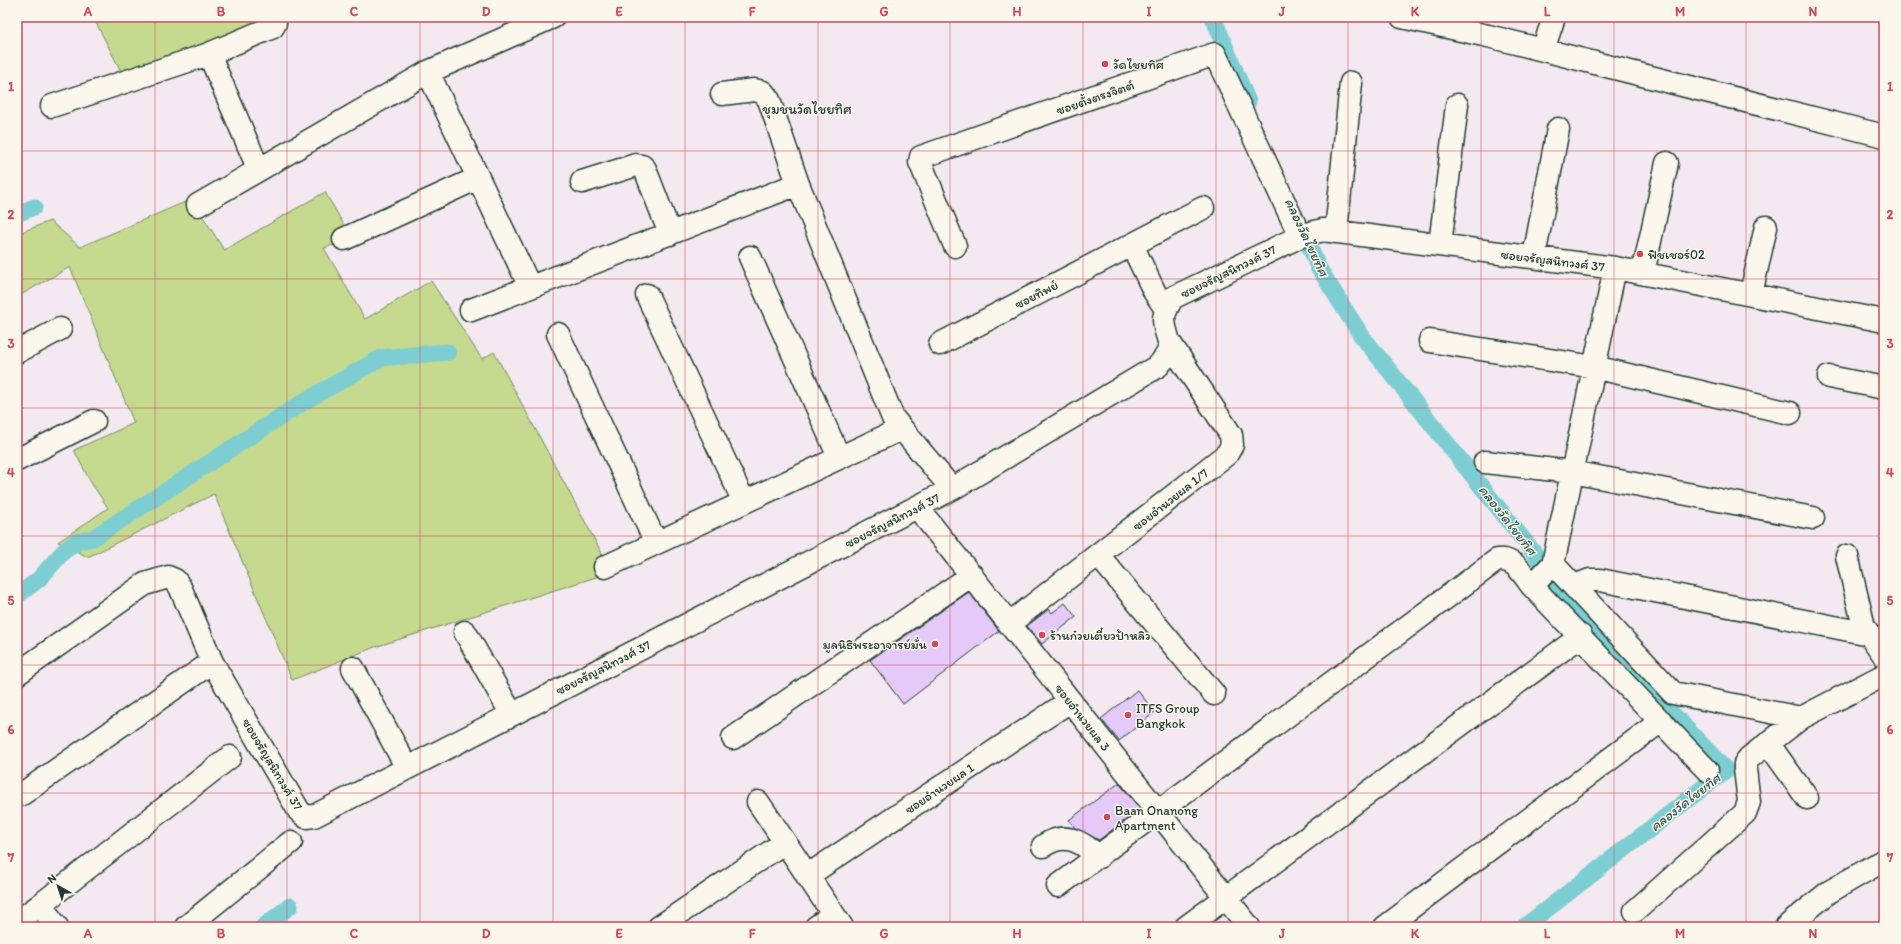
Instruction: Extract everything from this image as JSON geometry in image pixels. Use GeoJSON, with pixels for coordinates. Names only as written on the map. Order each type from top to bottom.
{"type":"FeatureCollection","features":[{"type":"Feature","properties":{"kind":"street"},"geometry":{"type":"LineString","coordinates":[[52,106],[209,54],[273,27],[275,17]]}},
{"type":"Feature","properties":{"kind":"street"},"geometry":{"type":"LineString","coordinates":[[198,205],[428,72],[553,17]]}},
{"type":"Feature","properties":{"kind":"street"},"geometry":{"type":"LineString","coordinates":[[1402,17],[1543,50],[1884,136]]}},
{"type":"Feature","properties":{"kind":"street"},"geometry":{"type":"LineString","coordinates":[[1543,50],[1554,17]]}},
{"type":"Feature","properties":{"kind":"street"},"geometry":{"type":"LineString","coordinates":[[209,54],[259,170]]}},
{"type":"Feature","properties":{"kind":"street","name":"ซอยตั้งตรงจิตต์"},"geometry":{"type":"LineString","coordinates":[[955,246],[920,162],[921,157],[1215,54],[1315,233]]}},
{"type":"Feature","properties":{"kind":"street"},"geometry":{"type":"LineString","coordinates":[[428,72],[530,287]]}},
{"type":"Feature","properties":{"kind":"street"},"geometry":{"type":"LineString","coordinates":[[1315,233],[1351,83]]}},
{"type":"Feature","properties":{"kind":"street"},"geometry":{"type":"LineString","coordinates":[[722,94],[754,90],[763,92],[769,100],[798,184],[893,418],[900,429],[952,489]]}},
{"type":"Feature","properties":{"kind":"street"},"geometry":{"type":"LineString","coordinates":[[1440,245],[1457,105]]}},
{"type":"Feature","properties":{"kind":"street"},"geometry":{"type":"LineString","coordinates":[[1534,257],[1558,129]]}},
{"type":"Feature","properties":{"kind":"street"},"geometry":{"type":"LineString","coordinates":[[1644,273],[1667,163]]}},
{"type":"Feature","properties":{"kind":"street"},"geometry":{"type":"LineString","coordinates":[[582,182],[636,165],[642,166],[645,169],[670,234]]}},
{"type":"Feature","properties":{"kind":"street"},"geometry":{"type":"LineString","coordinates":[[344,239],[478,178]]}},
{"type":"Feature","properties":{"kind":"street"},"geometry":{"type":"LineString","coordinates":[[471,310],[798,184]]}},
{"type":"Feature","properties":{"kind":"street","name":"ซอยทิพย์"},"geometry":{"type":"LineString","coordinates":[[940,344],[1202,208]]}},
{"type":"Feature","properties":{"kind":"street"},"geometry":{"type":"LineString","coordinates":[[1751,294],[1766,227]]}},
{"type":"Feature","properties":{"kind":"street","name":"ซอยจรัญสนิทวงศ์ 37"},"geometry":{"type":"LineString","coordinates":[[1166,309],[1172,298],[1315,233],[1440,245],[1614,268],[1884,321]]}},
{"type":"Feature","properties":{"kind":"street"},"geometry":{"type":"LineString","coordinates":[[1132,244],[1155,293],[1166,309],[1164,319],[1170,343]]}},
{"type":"Feature","properties":{"kind":"street"},"geometry":{"type":"LineString","coordinates":[[750,258],[839,457]]}},
{"type":"Feature","properties":{"kind":"street"},"geometry":{"type":"LineString","coordinates":[[1614,268],[1572,472],[1545,572],[1581,636],[1708,770]]}},
{"type":"Feature","properties":{"kind":"street"},"geometry":{"type":"LineString","coordinates":[[647,295],[744,502]]}},
{"type":"Feature","properties":{"kind":"street"},"geometry":{"type":"LineString","coordinates":[[17,352],[60,329]]}},
{"type":"Feature","properties":{"kind":"street"},"geometry":{"type":"LineString","coordinates":[[558,334],[656,543]]}},
{"type":"Feature","properties":{"kind":"street"},"geometry":{"type":"LineString","coordinates":[[1430,341],[1594,367],[1790,413]]}},
{"type":"Feature","properties":{"kind":"street","name":"ซอยจรัญสนิทวงศ์ 37"},"geometry":{"type":"LineString","coordinates":[[17,674],[145,584],[168,577],[175,580],[180,587],[212,662],[299,811],[306,817],[314,816],[511,713],[952,489],[1158,366],[1166,357],[1170,343]]}},
{"type":"Feature","properties":{"kind":"street","name":"ซอยอำนวยผล 1/7"},"geometry":{"type":"LineString","coordinates":[[1010,623],[1227,454],[1232,446],[1231,435],[1170,343]]}},
{"type":"Feature","properties":{"kind":"street"},"geometry":{"type":"LineString","coordinates":[[1829,377],[1884,388]]}},
{"type":"Feature","properties":{"kind":"street"},"geometry":{"type":"LineString","coordinates":[[17,460],[94,421]]}},
{"type":"Feature","properties":{"kind":"street"},"geometry":{"type":"LineString","coordinates":[[605,567],[900,429]]}},
{"type":"Feature","properties":{"kind":"street"},"geometry":{"type":"LineString","coordinates":[[1485,462],[1572,472],[1813,518]]}},
{"type":"Feature","properties":{"kind":"street","name":"ซอยอำนวยผล 3"},"geometry":{"type":"LineString","coordinates":[[917,507],[1249,927]]}},
{"type":"Feature","properties":{"kind":"street"},"geometry":{"type":"LineString","coordinates":[[1098,555],[1214,694]]}},
{"type":"Feature","properties":{"kind":"street"},"geometry":{"type":"LineString","coordinates":[[1846,556],[1864,627],[1884,655]]}},
{"type":"Feature","properties":{"kind":"street"},"geometry":{"type":"LineString","coordinates":[[1058,886],[1497,560],[1504,559],[1545,572],[1574,586],[1673,692],[1801,718]]}},
{"type":"Feature","properties":{"kind":"street"},"geometry":{"type":"LineString","coordinates":[[734,738],[972,575]]}},
{"type":"Feature","properties":{"kind":"street"},"geometry":{"type":"LineString","coordinates":[[1574,586],[1590,580],[1600,580],[1869,634]]}},
{"type":"Feature","properties":{"kind":"street"},"geometry":{"type":"LineString","coordinates":[[465,632],[511,713]]}},
{"type":"Feature","properties":{"kind":"street"},"geometry":{"type":"LineString","coordinates":[[1186,927],[1581,636]]}},
{"type":"Feature","properties":{"kind":"street"},"geometry":{"type":"LineString","coordinates":[[22,794],[212,662]]}},
{"type":"Feature","properties":{"kind":"street"},"geometry":{"type":"LineString","coordinates":[[353,668],[407,768]]}},
{"type":"Feature","properties":{"kind":"street"},"geometry":{"type":"LineString","coordinates":[[1635,911],[1745,813],[1749,807],[1749,802],[1745,763],[1749,758],[1801,718],[1884,675]]}},
{"type":"Feature","properties":{"kind":"street","name":"ซอยอำนวยผล 1"},"geometry":{"type":"LineString","coordinates":[[807,876],[1070,701]]}},
{"type":"Feature","properties":{"kind":"street"},"geometry":{"type":"LineString","coordinates":[[1385,927],[1661,721]]}},
{"type":"Feature","properties":{"kind":"street"},"geometry":{"type":"LineString","coordinates":[[1768,743],[1807,798]]}},
{"type":"Feature","properties":{"kind":"street"},"geometry":{"type":"LineString","coordinates":[[17,922],[230,757]]}},
{"type":"Feature","properties":{"kind":"street"},"geometry":{"type":"LineString","coordinates":[[758,802],[838,921],[816,927]]}},
{"type":"Feature","properties":{"kind":"street"},"geometry":{"type":"LineString","coordinates":[[1043,846],[1058,838],[1067,838],[1087,846],[1099,857]]}},
{"type":"Feature","properties":{"kind":"street"},"geometry":{"type":"LineString","coordinates":[[186,927],[291,842]]}},
{"type":"Feature","properties":{"kind":"street"},"geometry":{"type":"LineString","coordinates":[[660,927],[785,842]]}},
{"type":"Feature","properties":{"kind":"street"},"geometry":{"type":"LineString","coordinates":[[1786,927],[1829,892],[1884,860]]}},
{"type":"Feature","properties":{"kind":"street"},"geometry":{"type":"LineString","coordinates":[[40,905],[57,927]]}},
{"type":"Feature","properties":{"kind":"shaded area"},"geometry":{"type":"Polygon","coordinates":[[[500,17],[531,17],[505,28],[500,17]]]}},
{"type":"Feature","properties":{"kind":"green space"},"geometry":{"type":"Polygon","coordinates":[[[93,17],[283,17],[123,75],[93,17]]]}},
{"type":"Feature","properties":{"kind":"green space"},"geometry":{"type":"Polygon","coordinates":[[[325,192],[352,239],[324,248],[365,319],[431,281],[482,359],[494,352],[612,572],[375,647],[292,680],[214,494],[88,557],[58,542],[108,508],[90,481],[74,450],[134,423],[70,267],[17,297],[17,234],[50,221],[80,247],[192,199],[224,250],[325,192]]]}},
{"type":"Feature","properties":{"kind":"building","name":"มูลนิธิพระอาจารย์มั่น"},"geometry":{"type":"Polygon","coordinates":[[[969,592],[999,631],[903,704],[870,660],[969,592]]]}},
{"type":"Feature","properties":{"kind":"building","name":"ร้านก๋วยเตี๋ยวป้าหลิว"},"geometry":{"type":"Polygon","coordinates":[[[1065,603],[1076,617],[1042,644],[1027,626],[1049,609],[1052,613],[1065,603]]]}},
{"type":"Feature","properties":{"kind":"building","name":"ITFS Group Bangkok"},"geometry":{"type":"Polygon","coordinates":[[[1137,690],[1155,712],[1119,741],[1101,719],[1137,690]]]}},
{"type":"Feature","properties":{"kind":"building","name":"Baan Onanong Apartment"},"geometry":{"type":"Polygon","coordinates":[[[1119,783],[1140,809],[1099,840],[1075,828],[1069,820],[1119,783]]]}},
{"type":"Feature","properties":{"kind":"waterway","name":"คลองวัดไชยทิศ"},"geometry":{"type":"LineString","coordinates":[[1213,17],[1248,102]]}},
{"type":"Feature","properties":{"kind":"waterway"},"geometry":{"type":"LineString","coordinates":[[17,214],[34,207]]}},
{"type":"Feature","properties":{"kind":"waterway","name":"คลองวัดไชยทิศ"},"geometry":{"type":"LineString","coordinates":[[1300,224],[1318,267],[1361,335],[1608,646],[1726,770],[1524,927]]}},
{"type":"Feature","properties":{"kind":"waterway"},"geometry":{"type":"LineString","coordinates":[[17,596],[39,579],[63,552],[76,542],[93,538],[305,401],[381,358],[448,352]]}},
{"type":"Feature","properties":{"kind":"waterway"},"geometry":{"type":"LineString","coordinates":[[263,927],[290,906]]}},
{"type":"Feature","properties":{"kind":"place","name":"วัดไชยทิศ"},"geometry":{"type":"Point","coordinates":[1105,64]}},
{"type":"Feature","properties":{"kind":"place","name":"ฟิชเชอร์02"},"geometry":{"type":"Point","coordinates":[1640,254]}},
{"type":"Feature","properties":{"kind":"place","name":"ร้านก๋วยเตี๋ยวป้าหลิว"},"geometry":{"type":"Point","coordinates":[1042,635]}},
{"type":"Feature","properties":{"kind":"place","name":"มูลนิธิพระอาจารย์มั่น"},"geometry":{"type":"Point","coordinates":[935,644]}},
{"type":"Feature","properties":{"kind":"place","name":"ITFS Group Bangkok"},"geometry":{"type":"Point","coordinates":[1128,715]}},
{"type":"Feature","properties":{"kind":"place","name":"Baan Onanong Apartment"},"geometry":{"type":"Point","coordinates":[1107,817]}},
{"type":"Feature","properties":{"kind":"district","name":"ชุมชนวัดไชยทิศ"},"geometry":{"type":"Point","coordinates":[807,109]}}]}
